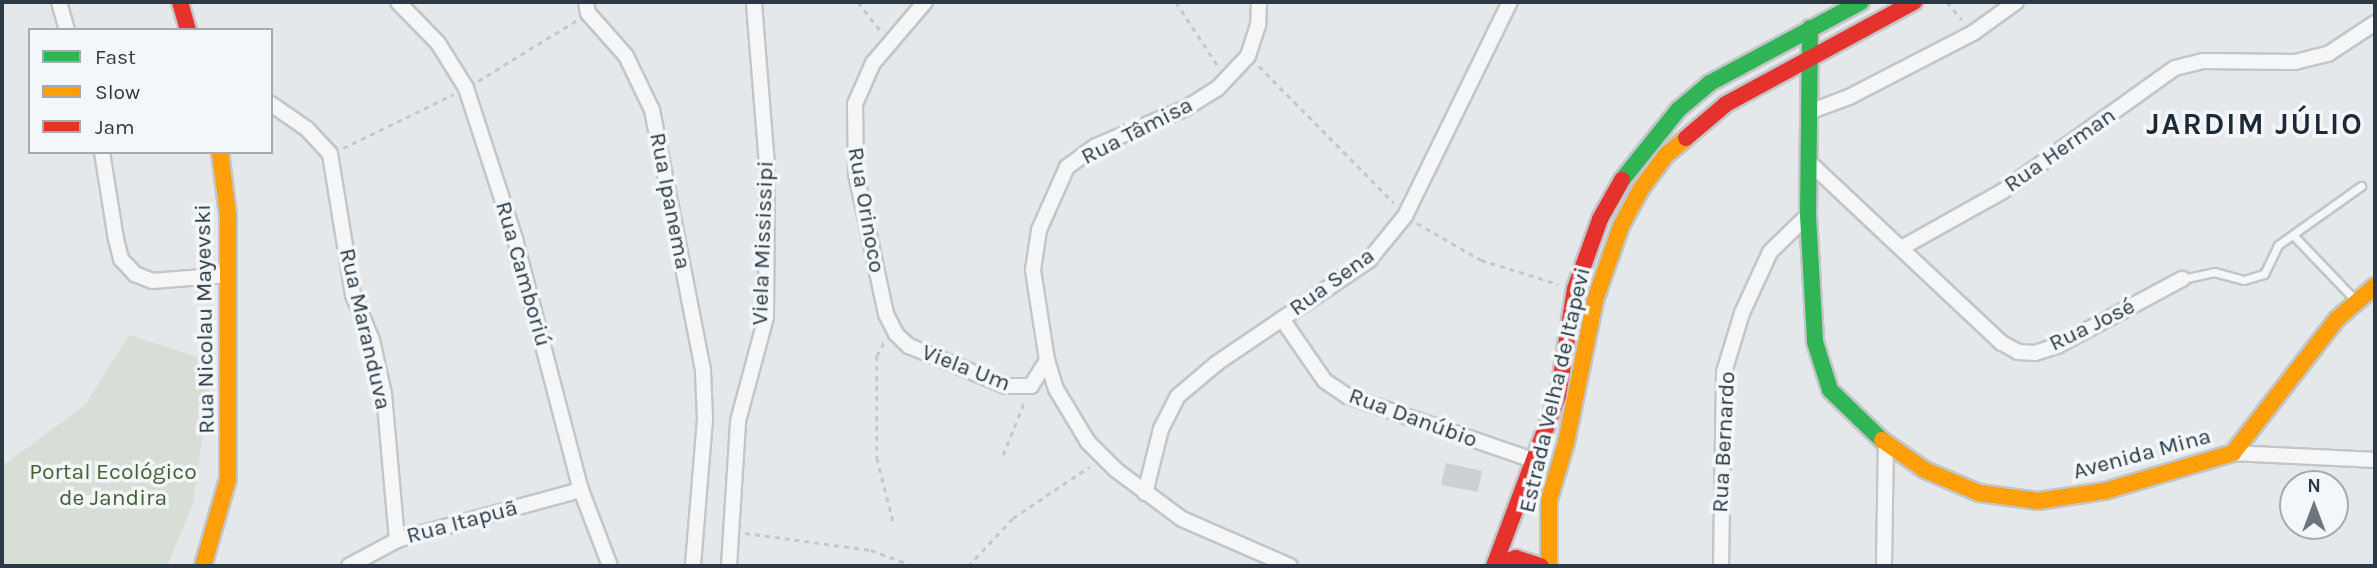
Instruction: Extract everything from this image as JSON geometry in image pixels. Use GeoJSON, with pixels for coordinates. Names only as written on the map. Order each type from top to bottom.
{"type":"FeatureCollection","features":[{"type":"Feature","properties":{"kind":"street"},"geometry":{"type":"LineString","coordinates":[[59,2],[66,28]]}},
{"type":"Feature","properties":{"kind":"street"},"geometry":{"type":"LineString","coordinates":[[180,2],[187,28]]}},
{"type":"Feature","properties":{"kind":"street","name":"Rua Camboriú"},"geometry":{"type":"LineString","coordinates":[[398,2],[439,43],[466,88],[515,239],[581,490],[610,566]]}},
{"type":"Feature","properties":{"kind":"street","name":"Viela Mississipi"},"geometry":{"type":"LineString","coordinates":[[729,566],[738,421],[766,317],[767,164],[754,2]]}},
{"type":"Feature","properties":{"kind":"street","name":"Rua Orinoco"},"geometry":{"type":"LineString","coordinates":[[889,321],[856,174],[852,131],[855,104],[864,79],[889,43],[925,2]]}},
{"type":"Feature","properties":{"kind":"street","name":"Rua Tâmisa"},"geometry":{"type":"LineString","coordinates":[[1259,2],[1258,24],[1248,56],[1227,79],[1186,108],[1096,146],[1067,167],[1039,230],[1033,270],[1047,360],[1067,407],[1104,458],[1145,493],[1182,519],[1290,566]]}},
{"type":"Feature","properties":{"kind":"street","name":"Rua Sena"},"geometry":{"type":"LineString","coordinates":[[1145,493],[1161,429],[1178,396],[1217,363],[1369,260],[1405,216],[1510,2]]}},
{"type":"Feature","properties":{"kind":"street","name":"Estrada Velha de Itapevi"},"geometry":{"type":"LineString","coordinates":[[1494,566],[1536,461],[1558,396],[1575,289],[1600,219],[1622,181],[1678,110],[1710,83],[1861,2]]}},
{"type":"Feature","properties":{"kind":"street","name":"Estrada Velha de Itapevi"},"geometry":{"type":"LineString","coordinates":[[1549,566],[1549,500],[1566,443],[1595,300],[1622,226],[1665,155],[1726,104],[1914,2]]}},
{"type":"Feature","properties":{"kind":"street"},"geometry":{"type":"LineString","coordinates":[[1809,112],[1849,97],[1973,33],[2016,2]]}},
{"type":"Feature","properties":{"kind":"street","name":"Rua Ipanema"},"geometry":{"type":"LineString","coordinates":[[587,7],[626,56],[652,110],[703,371],[705,419],[693,566]]}},
{"type":"Feature","properties":{"kind":"street","name":"Rua Herman"},"geometry":{"type":"LineString","coordinates":[[1903,247],[2003,191],[2175,68],[2203,61],[2295,62],[2328,54],[2375,23]]}},
{"type":"Feature","properties":{"kind":"street","name":"Avenida Mina"},"geometry":{"type":"LineString","coordinates":[[1810,28],[1808,215],[1815,342],[1829,390],[1885,444],[1925,470],[1979,493],[2038,501],[2105,491],[2233,453],[2337,319],[2375,286]]}},
{"type":"Feature","properties":{"kind":"street"},"geometry":{"type":"LineString","coordinates":[[273,105],[307,130],[330,154]]}},
{"type":"Feature","properties":{"kind":"street"},"geometry":{"type":"LineString","coordinates":[[102,154],[121,259],[135,274],[152,281],[228,275]]}},
{"type":"Feature","properties":{"kind":"street","name":"Rua Nicolau Mayevski"},"geometry":{"type":"LineString","coordinates":[[203,566],[228,479],[228,215],[219,154]]}},
{"type":"Feature","properties":{"kind":"street","name":"Rua Maranduva"},"geometry":{"type":"LineString","coordinates":[[330,154],[353,295],[372,340],[384,394],[397,540]]}},
{"type":"Feature","properties":{"kind":"street","name":"Rua José"},"geometry":{"type":"LineString","coordinates":[[1810,163],[1903,247],[2002,343],[2018,352],[2035,353],[2059,345],[2182,279]]}},
{"type":"Feature","properties":{"kind":"street","name":"Rua Bernardo"},"geometry":{"type":"LineString","coordinates":[[1721,566],[1724,372],[1742,313],[1770,252],[1808,215]]}},
{"type":"Feature","properties":{"kind":"street","name":"Rua Danúbio"},"geometry":{"type":"LineString","coordinates":[[1282,319],[1325,381],[1347,396],[1536,461]]}},
{"type":"Feature","properties":{"kind":"street","name":"Viela Um"},"geometry":{"type":"LineString","coordinates":[[889,321],[909,346],[1006,386],[1031,386],[1047,360]]}},
{"type":"Feature","properties":{"kind":"street"},"geometry":{"type":"LineString","coordinates":[[1884,566],[1885,444]]}},
{"type":"Feature","properties":{"kind":"street"},"geometry":{"type":"LineString","coordinates":[[2233,453],[2375,460]]}},
{"type":"Feature","properties":{"kind":"street","name":"Rua Itapuã"},"geometry":{"type":"LineString","coordinates":[[349,566],[397,540],[581,490]]}},
{"type":"Feature","properties":{"kind":"street"},"geometry":{"type":"LineString","coordinates":[[1494,566],[1516,558],[1541,566]]}},
{"type":"Feature","properties":{"kind":"lane","name":"Rua José"},"geometry":{"type":"LineString","coordinates":[[2182,279],[2214,272],[2244,280],[2264,274],[2278,246],[2361,186]]}},
{"type":"Feature","properties":{"kind":"lane"},"geometry":{"type":"LineString","coordinates":[[2293,235],[2357,302]]}},
{"type":"Feature","properties":{"kind":"path"},"geometry":{"type":"LineString","coordinates":[[859,2],[889,43]]}},
{"type":"Feature","properties":{"kind":"path"},"geometry":{"type":"LineString","coordinates":[[1175,2],[1227,79]]}},
{"type":"Feature","properties":{"kind":"path"},"geometry":{"type":"LineString","coordinates":[[1947,2],[1973,33]]}},
{"type":"Feature","properties":{"kind":"path"},"geometry":{"type":"LineString","coordinates":[[330,154],[466,88],[587,7]]}},
{"type":"Feature","properties":{"kind":"path"},"geometry":{"type":"LineString","coordinates":[[1248,56],[1372,177],[1405,216],[1481,260],[1575,289]]}},
{"type":"Feature","properties":{"kind":"path"},"geometry":{"type":"LineString","coordinates":[[889,321],[877,356],[875,403],[877,458],[894,524]]}},
{"type":"Feature","properties":{"kind":"path"},"geometry":{"type":"LineString","coordinates":[[1003,455],[1031,386]]}},
{"type":"Feature","properties":{"kind":"path"},"geometry":{"type":"LineString","coordinates":[[968,566],[1013,517],[1104,458]]}},
{"type":"Feature","properties":{"kind":"path"},"geometry":{"type":"LineString","coordinates":[[731,531],[871,550],[914,566]]}},
{"type":"Feature","properties":{"kind":"green space","name":"Portal Ecológico de Jandira"},"geometry":{"type":"Polygon","coordinates":[[[129,335],[213,362],[193,504],[167,566],[2,566],[2,462],[5,464],[85,405],[129,335]]]}},
{"type":"Feature","properties":{"kind":"building"},"geometry":{"type":"Polygon","coordinates":[[[1446,463],[1482,471],[1478,492],[1441,485],[1446,463]]]}},
{"type":"Feature","properties":{"kind":"traffic: fast"},"geometry":{"type":"LineString","coordinates":[[1622,180],[1678,110],[1710,83],[1861,2]]}},
{"type":"Feature","properties":{"kind":"traffic: fast"},"geometry":{"type":"LineString","coordinates":[[1810,28],[1808,215],[1815,342],[1830,390],[1882,440]]}},
{"type":"Feature","properties":{"kind":"traffic: slow"},"geometry":{"type":"LineString","coordinates":[[1549,566],[1549,500],[1566,443],[1595,300],[1621,226],[1641,189],[1666,155],[1686,138]]}},
{"type":"Feature","properties":{"kind":"traffic: slow"},"geometry":{"type":"LineString","coordinates":[[203,566],[228,479],[228,215],[220,154]]}},
{"type":"Feature","properties":{"kind":"traffic: slow"},"geometry":{"type":"LineString","coordinates":[[1882,440],[1925,470],[1979,493],[2038,501],[2105,491],[2233,453],[2337,319],[2375,286]]}},
{"type":"Feature","properties":{"kind":"traffic: jam"},"geometry":{"type":"LineString","coordinates":[[180,2],[187,28]]}},
{"type":"Feature","properties":{"kind":"traffic: jam"},"geometry":{"type":"LineString","coordinates":[[1686,138],[1726,104],[1914,2]]}},
{"type":"Feature","properties":{"kind":"traffic: jam"},"geometry":{"type":"LineString","coordinates":[[1494,566],[1558,396],[1575,289],[1600,219],[1622,180]]}},
{"type":"Feature","properties":{"kind":"traffic: jam"},"geometry":{"type":"LineString","coordinates":[[1495,565],[1516,558],[1541,566]]}},
{"type":"Feature","properties":{"kind":"district","name":"JARDIM JÚLIO"},"geometry":{"type":"Point","coordinates":[2255,124]}}]}
